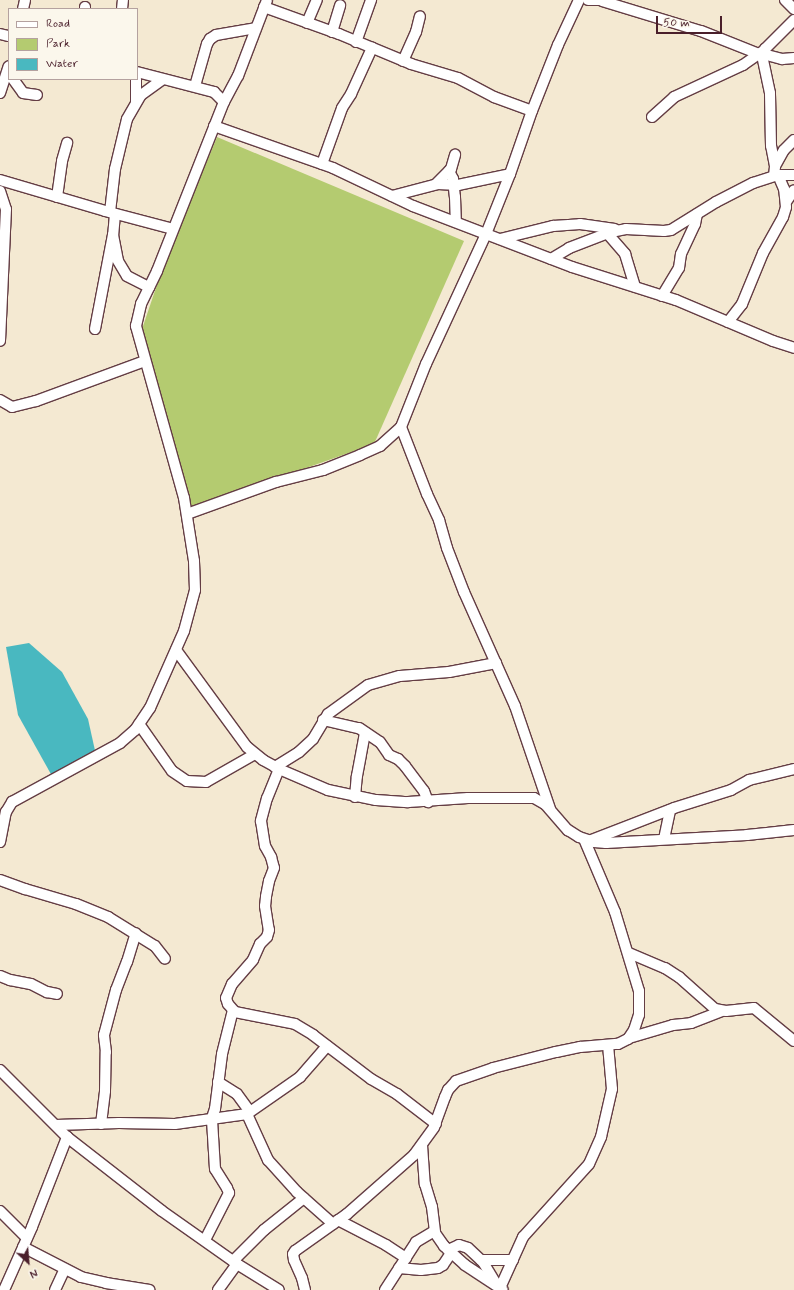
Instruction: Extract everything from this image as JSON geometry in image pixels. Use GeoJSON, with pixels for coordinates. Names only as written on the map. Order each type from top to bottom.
{"type":"FeatureCollection","features":[{"type":"Feature","properties":{"kind":"street"},"geometry":{"type":"LineString","coordinates":[[307,23],[317,0]]}},
{"type":"Feature","properties":{"kind":"street"},"geometry":{"type":"LineString","coordinates":[[356,42],[371,0]]}},
{"type":"Feature","properties":{"kind":"street"},"geometry":{"type":"LineString","coordinates":[[187,514],[276,482],[322,470],[360,455],[380,446],[401,427],[426,364],[486,234],[558,45],[580,0],[604,0],[701,31],[762,53],[782,59],[794,58]]}},
{"type":"Feature","properties":{"kind":"street"},"geometry":{"type":"LineString","coordinates":[[785,0],[794,9]]}},
{"type":"Feature","properties":{"kind":"street"},"geometry":{"type":"LineString","coordinates":[[0,842],[1,830],[6,812],[11,804],[22,796],[120,743],[135,730],[150,708],[184,631],[195,590],[194,561],[187,514],[176,466],[136,326],[141,304],[224,102],[238,76],[266,4],[307,23],[403,61],[458,78],[494,97],[532,111]]}},
{"type":"Feature","properties":{"kind":"street"},"geometry":{"type":"LineString","coordinates":[[332,32],[340,5]]}},
{"type":"Feature","properties":{"kind":"street"},"geometry":{"type":"LineString","coordinates":[[403,61],[416,32],[420,16]]}},
{"type":"Feature","properties":{"kind":"street"},"geometry":{"type":"LineString","coordinates":[[652,117],[674,97],[743,65],[762,53],[794,20]]}},
{"type":"Feature","properties":{"kind":"street"},"geometry":{"type":"LineString","coordinates":[[195,86],[207,44],[210,39],[216,35],[256,28]]}},
{"type":"Feature","properties":{"kind":"street"},"geometry":{"type":"LineString","coordinates":[[322,164],[342,108],[351,94],[372,48]]}},
{"type":"Feature","properties":{"kind":"street"},"geometry":{"type":"LineString","coordinates":[[762,53],[770,93],[771,146],[775,172],[786,202]]}},
{"type":"Feature","properties":{"kind":"street"},"geometry":{"type":"LineString","coordinates":[[138,72],[214,92],[224,102]]}},
{"type":"Feature","properties":{"kind":"street"},"geometry":{"type":"LineString","coordinates":[[0,93],[8,75]]}},
{"type":"Feature","properties":{"kind":"street"},"geometry":{"type":"LineString","coordinates":[[149,287],[127,276],[118,261],[113,235],[112,192],[120,140],[127,118],[141,96],[163,79]]}},
{"type":"Feature","properties":{"kind":"street"},"geometry":{"type":"LineString","coordinates":[[14,80],[22,93],[37,95]]}},
{"type":"Feature","properties":{"kind":"street"},"geometry":{"type":"LineString","coordinates":[[22,93],[25,80]]}},
{"type":"Feature","properties":{"kind":"street"},"geometry":{"type":"LineString","coordinates":[[136,80],[136,102]]}},
{"type":"Feature","properties":{"kind":"street"},"geometry":{"type":"LineString","coordinates":[[214,126],[322,164],[392,196],[551,259],[662,296],[794,348]]}},
{"type":"Feature","properties":{"kind":"street"},"geometry":{"type":"LineString","coordinates":[[775,172],[784,150],[794,140]]}},
{"type":"Feature","properties":{"kind":"street"},"geometry":{"type":"LineString","coordinates":[[56,197],[62,161],[67,143]]}},
{"type":"Feature","properties":{"kind":"street"},"geometry":{"type":"LineString","coordinates":[[436,184],[453,165],[455,155]]}},
{"type":"Feature","properties":{"kind":"street"},"geometry":{"type":"LineString","coordinates":[[449,171],[454,185],[456,222]]}},
{"type":"Feature","properties":{"kind":"street"},"geometry":{"type":"LineString","coordinates":[[500,239],[553,226],[580,224],[621,230],[671,230],[697,214],[775,172],[794,174]]}},
{"type":"Feature","properties":{"kind":"street"},"geometry":{"type":"LineString","coordinates":[[392,196],[436,184],[454,185],[510,174]]}},
{"type":"Feature","properties":{"kind":"street"},"geometry":{"type":"LineString","coordinates":[[0,180],[112,213],[173,229]]}},
{"type":"Feature","properties":{"kind":"street"},"geometry":{"type":"LineString","coordinates":[[728,322],[742,304],[763,253],[783,217],[786,202],[794,190]]}},
{"type":"Feature","properties":{"kind":"street"},"geometry":{"type":"LineString","coordinates":[[0,191],[6,210],[0,341]]}},
{"type":"Feature","properties":{"kind":"street"},"geometry":{"type":"LineString","coordinates":[[662,296],[679,268],[681,254],[695,224],[697,214]]}},
{"type":"Feature","properties":{"kind":"street"},"geometry":{"type":"LineString","coordinates":[[551,259],[569,248],[607,233],[621,230]]}},
{"type":"Feature","properties":{"kind":"street"},"geometry":{"type":"LineString","coordinates":[[607,233],[625,254],[635,287]]}},
{"type":"Feature","properties":{"kind":"street"},"geometry":{"type":"LineString","coordinates":[[96,329],[113,235]]}},
{"type":"Feature","properties":{"kind":"street"},"geometry":{"type":"LineString","coordinates":[[1,402],[12,407],[36,401],[145,361]]}},
{"type":"Feature","properties":{"kind":"street"},"geometry":{"type":"LineString","coordinates":[[401,427],[427,494],[439,520],[447,548],[464,592],[515,706],[551,810]]}},
{"type":"Feature","properties":{"kind":"street"},"geometry":{"type":"LineString","coordinates":[[176,650],[239,738],[255,754],[277,768],[328,790],[355,797],[395,801],[428,802],[468,798],[534,798],[545,804],[568,830],[586,840],[606,844],[664,839],[748,835],[794,830]]}},
{"type":"Feature","properties":{"kind":"street"},"geometry":{"type":"LineString","coordinates":[[436,1124],[397,1094],[371,1079],[295,1024],[233,1010],[228,1004],[226,998],[232,984],[253,960],[260,944],[267,937],[269,930],[266,911],[266,897],[269,881],[274,868],[272,857],[265,846],[261,821],[277,768],[313,739],[323,720],[333,709],[354,693],[368,685],[400,676],[462,670],[496,663]]}},
{"type":"Feature","properties":{"kind":"street"},"geometry":{"type":"LineString","coordinates":[[323,720],[359,728],[380,742],[389,755],[398,759],[405,766],[424,791],[428,802]]}},
{"type":"Feature","properties":{"kind":"street"},"geometry":{"type":"LineString","coordinates":[[139,724],[172,771],[179,777],[191,782],[206,782],[255,754]]}},
{"type":"Feature","properties":{"kind":"street"},"geometry":{"type":"LineString","coordinates":[[355,797],[357,776],[365,732]]}},
{"type":"Feature","properties":{"kind":"street"},"geometry":{"type":"LineString","coordinates":[[586,840],[731,790],[749,780],[794,769]]}},
{"type":"Feature","properties":{"kind":"street"},"geometry":{"type":"LineString","coordinates":[[0,803],[11,804]]}},
{"type":"Feature","properties":{"kind":"street"},"geometry":{"type":"LineString","coordinates":[[664,839],[670,810]]}},
{"type":"Feature","properties":{"kind":"street"},"geometry":{"type":"LineString","coordinates":[[586,840],[616,912],[639,991],[639,1015],[634,1030],[629,1038]]}},
{"type":"Feature","properties":{"kind":"street"},"geometry":{"type":"LineString","coordinates":[[0,880],[24,889],[76,904],[108,917],[156,946],[165,959]]}},
{"type":"Feature","properties":{"kind":"street"},"geometry":{"type":"LineString","coordinates":[[101,1124],[105,1091],[106,1052],[104,1035],[116,990],[136,933]]}},
{"type":"Feature","properties":{"kind":"street"},"geometry":{"type":"LineString","coordinates":[[629,953],[665,968],[679,977],[710,1006],[722,1011]]}},
{"type":"Feature","properties":{"kind":"street"},"geometry":{"type":"LineString","coordinates":[[0,976],[10,980],[31,984],[47,992],[57,994]]}},
{"type":"Feature","properties":{"kind":"street"},"geometry":{"type":"LineString","coordinates":[[305,1290],[293,1254],[347,1214],[422,1145],[436,1124],[448,1090],[456,1081],[488,1070],[550,1053],[580,1047],[618,1044],[629,1038],[673,1025],[691,1023],[722,1011],[754,1008],[794,1042]]}},
{"type":"Feature","properties":{"kind":"street"},"geometry":{"type":"LineString","coordinates":[[205,1240],[229,1193],[215,1169],[212,1120],[215,1109],[222,1054],[233,1010]]}},
{"type":"Feature","properties":{"kind":"street"},"geometry":{"type":"LineString","coordinates":[[500,1288],[528,1230],[589,1164],[601,1137],[612,1089],[608,1044]]}},
{"type":"Feature","properties":{"kind":"street"},"geometry":{"type":"LineString","coordinates":[[56,1125],[175,1124],[212,1120],[248,1113],[300,1077],[327,1046]]}},
{"type":"Feature","properties":{"kind":"street"},"geometry":{"type":"LineString","coordinates":[[0,1070],[67,1137],[162,1211],[205,1240],[235,1263],[279,1290]]}},
{"type":"Feature","properties":{"kind":"street"},"geometry":{"type":"LineString","coordinates":[[218,1082],[237,1094],[248,1113],[268,1160],[304,1198],[335,1222],[386,1245],[406,1258]]}},
{"type":"Feature","properties":{"kind":"street"},"geometry":{"type":"LineString","coordinates":[[4,1290],[5,1276],[25,1242],[67,1137]]}},
{"type":"Feature","properties":{"kind":"street"},"geometry":{"type":"LineString","coordinates":[[422,1145],[425,1184],[432,1207],[434,1231],[450,1252],[500,1288]]}},
{"type":"Feature","properties":{"kind":"street"},"geometry":{"type":"LineString","coordinates":[[218,1290],[235,1263],[264,1230],[304,1198]]}},
{"type":"Feature","properties":{"kind":"street"},"geometry":{"type":"LineString","coordinates":[[0,1211],[25,1242],[65,1269],[87,1279],[149,1290]]}},
{"type":"Feature","properties":{"kind":"street"},"geometry":{"type":"LineString","coordinates":[[385,1290],[416,1242],[434,1231]]}},
{"type":"Feature","properties":{"kind":"street"},"geometry":{"type":"LineString","coordinates":[[399,1268],[421,1270],[438,1268],[444,1265],[450,1252],[462,1245],[468,1248],[481,1260],[500,1288]]}},
{"type":"Feature","properties":{"kind":"street"},"geometry":{"type":"LineString","coordinates":[[481,1260],[513,1260]]}},
{"type":"Feature","properties":{"kind":"street"},"geometry":{"type":"LineString","coordinates":[[55,1290],[65,1269]]}},
{"type":"Feature","properties":{"kind":"green space"},"geometry":{"type":"Polygon","coordinates":[[[217,137],[464,241],[374,444],[185,511],[138,341],[163,267],[217,137]]]}},
{"type":"Feature","properties":{"kind":"water"},"geometry":{"type":"Polygon","coordinates":[[[29,643],[62,672],[88,719],[96,755],[52,776],[18,715],[6,647],[29,643]]]}}]}
